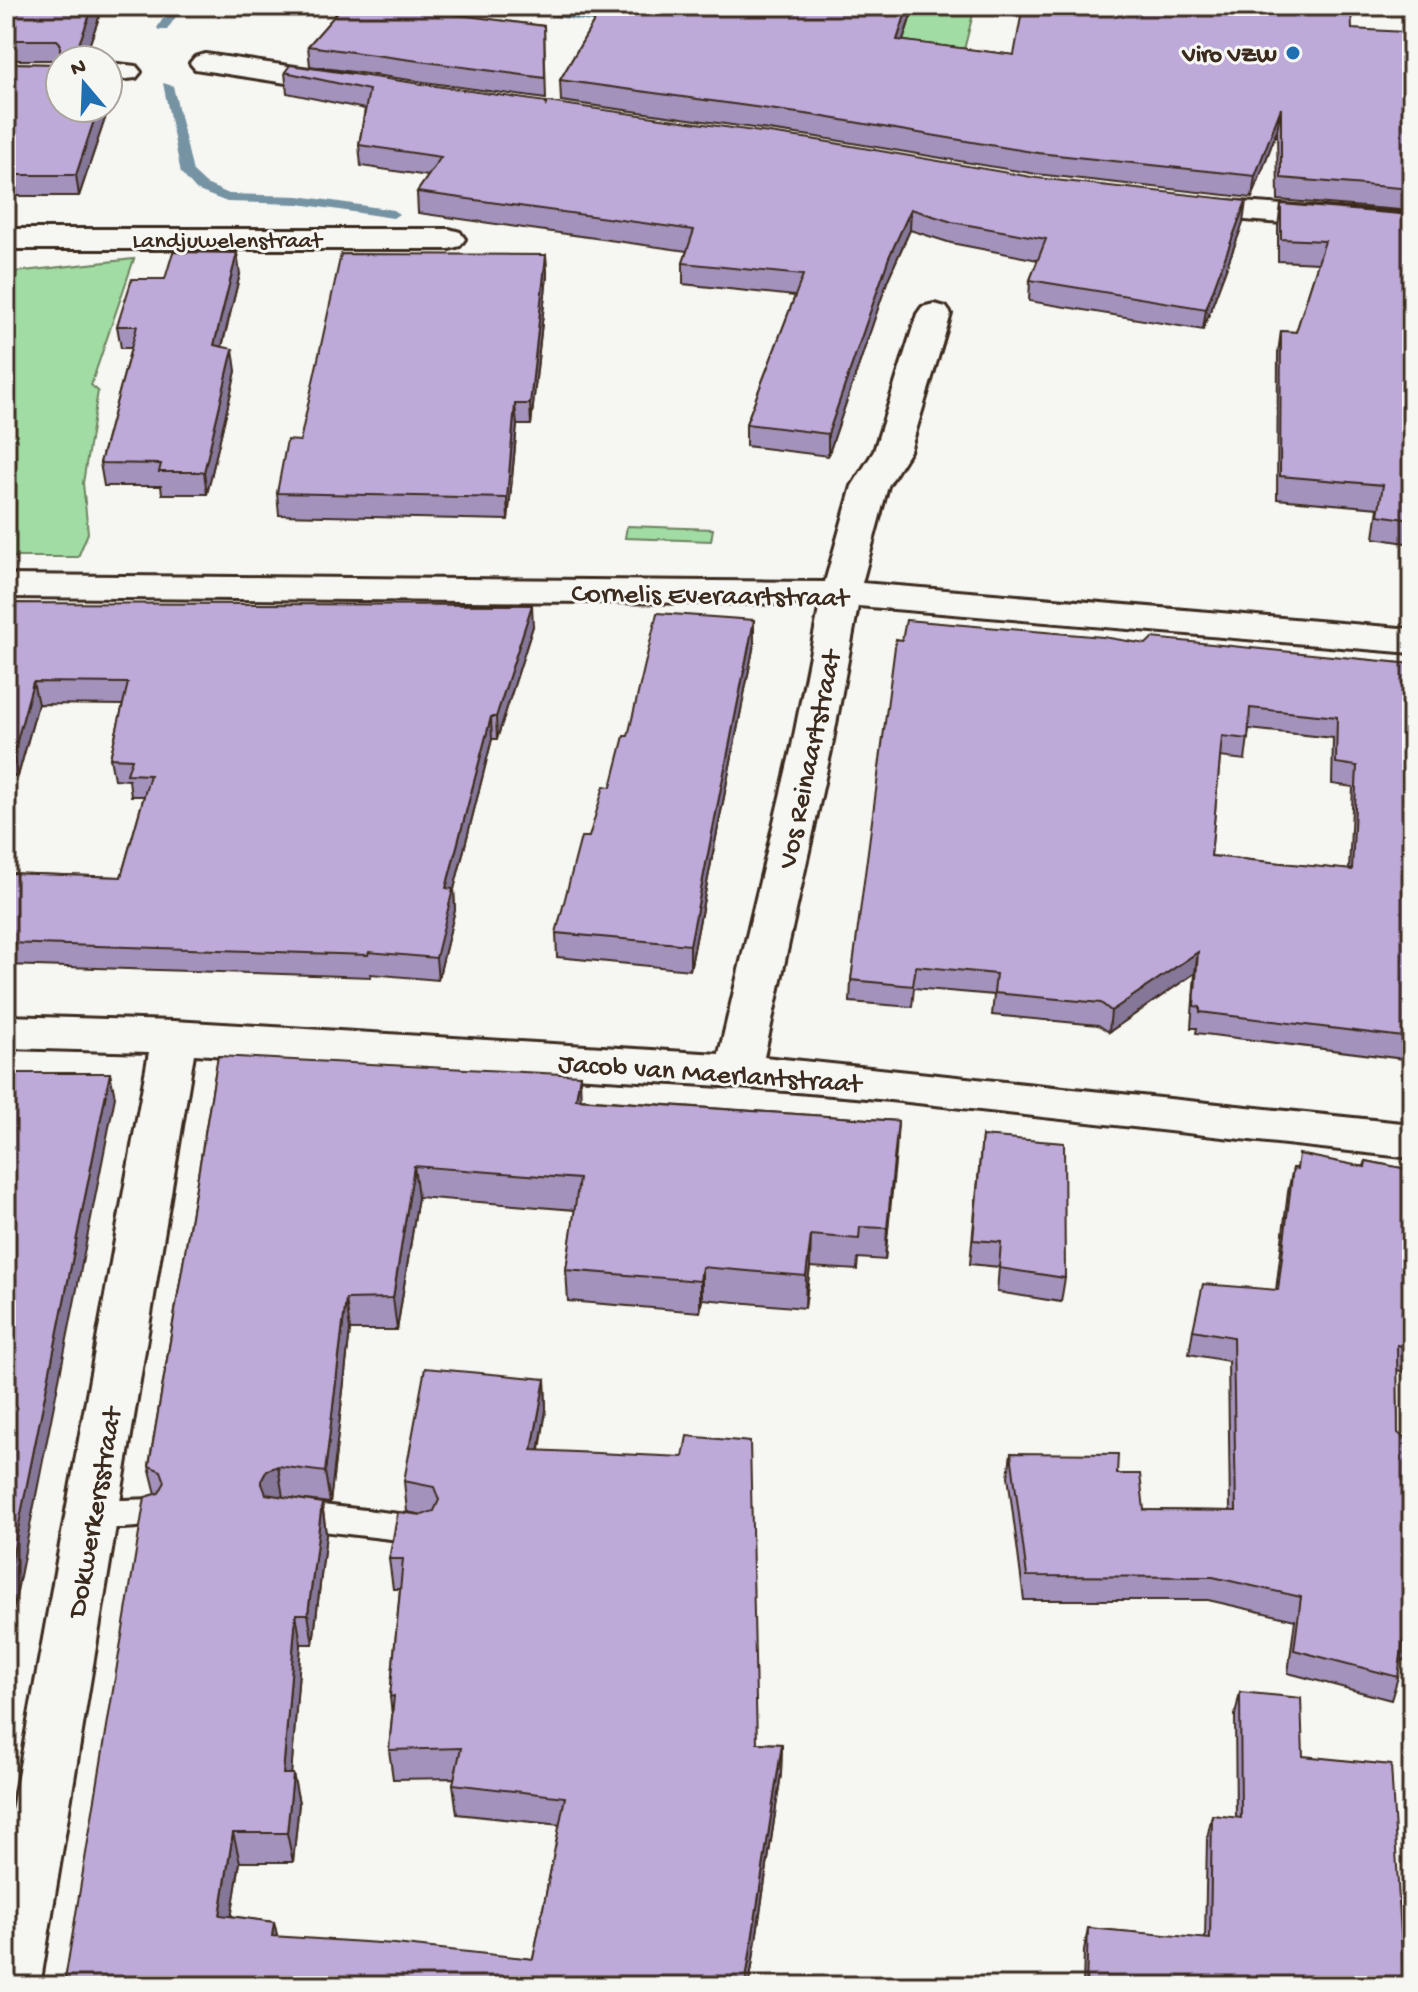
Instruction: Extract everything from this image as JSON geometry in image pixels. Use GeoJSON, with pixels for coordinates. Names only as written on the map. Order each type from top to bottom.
{"type":"FeatureCollection","features":[{"type":"Feature","properties":{"kind":"street"},"geometry":{"type":"LineString","coordinates":[[205,63],[376,87]]}},
{"type":"Feature","properties":{"kind":"street"},"geometry":{"type":"LineString","coordinates":[[1162,205],[1412,224]]}},
{"type":"Feature","properties":{"kind":"street","name":"Landjuwelenstraat"},"geometry":{"type":"LineString","coordinates":[[6,239],[449,239]]}},
{"type":"Feature","properties":{"kind":"street","name":"Vos Reinaartstraat"},"geometry":{"type":"LineString","coordinates":[[738,1071],[812,746],[841,593],[870,486],[892,451],[934,314]]}},
{"type":"Feature","properties":{"kind":"street","name":"Cornelis Everaartstraat"},"geometry":{"type":"LineString","coordinates":[[6,586],[841,593],[1412,641]]}},
{"type":"Feature","properties":{"kind":"street","name":"Jacob van Maerlantstraat"},"geometry":{"type":"LineString","coordinates":[[6,1032],[174,1037],[738,1071],[919,1087],[1412,1141]]}},
{"type":"Feature","properties":{"kind":"street","name":"Dokwerkersstraat"},"geometry":{"type":"LineString","coordinates":[[10,1986],[174,1037]]}},
{"type":"Feature","properties":{"kind":"lane"},"geometry":{"type":"LineString","coordinates":[[92,1514],[154,1512]]}},
{"type":"Feature","properties":{"kind":"lane"},"geometry":{"type":"LineString","coordinates":[[284,1513],[425,1530]]}},
{"type":"Feature","properties":{"kind":"green space"},"geometry":{"type":"Polygon","coordinates":[[[545,6],[975,6],[961,62],[545,6]]]}},
{"type":"Feature","properties":{"kind":"green space"},"geometry":{"type":"Polygon","coordinates":[[[134,259],[91,385],[98,391],[83,483],[88,533],[78,557],[6,557],[6,273],[134,259]]]}},
{"type":"Feature","properties":{"kind":"green space"},"geometry":{"type":"Polygon","coordinates":[[[627,526],[713,529],[711,541],[625,538],[627,526]]]}},
{"type":"Feature","properties":{"kind":"building"},"geometry":{"type":"Polygon","coordinates":[[[6,6],[93,6],[79,44],[60,44],[57,40],[6,40],[6,6]]]}},
{"type":"Feature","properties":{"kind":"building"},"geometry":{"type":"Polygon","coordinates":[[[343,6],[456,6],[451,14],[544,26],[545,78],[308,46],[343,6]]]}},
{"type":"Feature","properties":{"kind":"building"},"geometry":{"type":"Polygon","coordinates":[[[603,6],[908,6],[897,40],[1014,55],[1023,6],[1351,6],[1352,29],[1404,32],[1412,122],[1412,189],[1281,178],[1281,108],[1255,176],[1038,153],[812,115],[560,80],[603,6]]]}},
{"type":"Feature","properties":{"kind":"building"},"geometry":{"type":"Polygon","coordinates":[[[6,63],[44,64],[44,124],[93,124],[76,175],[6,175],[6,63]]]}},
{"type":"Feature","properties":{"kind":"building"},"geometry":{"type":"Polygon","coordinates":[[[290,65],[546,102],[546,105],[548,102],[811,139],[1037,178],[1246,201],[1206,309],[1030,280],[1046,239],[952,222],[911,209],[889,257],[828,434],[746,424],[803,275],[683,263],[694,230],[417,192],[441,157],[359,145],[369,90],[285,72],[290,65]]]}},
{"type":"Feature","properties":{"kind":"building"},"geometry":{"type":"Polygon","coordinates":[[[1281,204],[1412,215],[1412,520],[1378,515],[1383,485],[1280,476],[1281,331],[1296,332],[1325,241],[1281,239],[1281,204]]]}},
{"type":"Feature","properties":{"kind":"building"},"geometry":{"type":"Polygon","coordinates":[[[173,252],[237,253],[214,345],[233,349],[204,472],[159,472],[161,464],[100,463],[137,326],[117,326],[132,279],[165,279],[173,252]]]}},
{"type":"Feature","properties":{"kind":"building"},"geometry":{"type":"Polygon","coordinates":[[[341,254],[546,255],[530,404],[515,404],[507,498],[277,493],[287,440],[300,441],[341,254]]]}},
{"type":"Feature","properties":{"kind":"building"},"geometry":{"type":"Polygon","coordinates":[[[6,603],[532,605],[496,717],[491,717],[446,888],[453,889],[436,958],[369,952],[368,955],[6,943],[6,873],[121,877],[150,775],[127,774],[132,759],[110,758],[128,683],[33,682],[13,755],[6,755],[6,603]]]}},
{"type":"Feature","properties":{"kind":"building"},"geometry":{"type":"Polygon","coordinates":[[[657,613],[754,620],[690,945],[556,933],[581,837],[589,837],[604,786],[611,787],[624,736],[628,736],[657,613]]]}},
{"type":"Feature","properties":{"kind":"building"},"geometry":{"type":"Polygon","coordinates":[[[906,620],[1103,637],[1146,644],[1152,638],[1412,664],[1412,1038],[1200,1012],[1200,1007],[1194,1006],[1198,952],[1111,1011],[1101,1003],[994,993],[996,974],[916,966],[913,986],[851,980],[896,639],[902,640],[906,620]],[[1250,708],[1248,739],[1222,736],[1211,856],[1352,870],[1357,766],[1336,763],[1337,717],[1250,708]]]}},
{"type":"Feature","properties":{"kind":"building"},"geometry":{"type":"Polygon","coordinates":[[[218,1056],[580,1075],[576,1099],[898,1121],[887,1228],[860,1227],[859,1239],[811,1235],[806,1276],[702,1267],[700,1281],[566,1270],[579,1179],[414,1166],[393,1298],[346,1299],[325,1472],[278,1466],[267,1470],[261,1481],[266,1494],[322,1503],[308,1614],[296,1614],[283,1774],[293,1774],[287,1833],[233,1833],[220,1915],[274,1922],[272,1936],[395,1944],[533,1959],[565,1797],[453,1784],[461,1748],[389,1750],[394,1696],[390,1697],[403,1559],[389,1559],[398,1512],[422,1515],[434,1511],[439,1500],[434,1487],[404,1481],[425,1368],[545,1379],[532,1450],[683,1457],[687,1436],[750,1442],[757,1743],[782,1744],[745,1986],[64,1986],[145,1497],[159,1493],[165,1482],[161,1471],[149,1466],[218,1056]]]}},
{"type":"Feature","properties":{"kind":"building"},"geometry":{"type":"Polygon","coordinates":[[[6,1073],[110,1073],[6,1588],[6,1073]]]}},
{"type":"Feature","properties":{"kind":"building"},"geometry":{"type":"Polygon","coordinates":[[[982,1136],[1064,1143],[1065,1278],[999,1268],[1001,1242],[973,1240],[982,1136]]]}},
{"type":"Feature","properties":{"kind":"building"},"geometry":{"type":"Polygon","coordinates":[[[1299,1154],[1365,1167],[1366,1161],[1412,1170],[1412,1348],[1397,1345],[1398,1433],[1406,1439],[1409,1513],[1412,1513],[1412,1567],[1407,1612],[1412,1617],[1412,1636],[1403,1641],[1398,1677],[1294,1650],[1301,1597],[1213,1577],[1027,1576],[1011,1453],[1118,1454],[1117,1474],[1140,1474],[1144,1510],[1236,1511],[1233,1337],[1193,1330],[1203,1284],[1278,1290],[1293,1168],[1297,1169],[1299,1154]]]}},
{"type":"Feature","properties":{"kind":"building"},"geometry":{"type":"Polygon","coordinates":[[[1240,1692],[1301,1698],[1303,1756],[1391,1765],[1404,1986],[1086,1986],[1088,1928],[1210,1939],[1212,1815],[1241,1818],[1240,1692]]]}},
{"type":"Feature","properties":{"kind":"waterway"},"geometry":{"type":"LineString","coordinates":[[163,28],[177,6]]}},
{"type":"Feature","properties":{"kind":"waterway"},"geometry":{"type":"LineString","coordinates":[[497,6],[598,19]]}},
{"type":"Feature","properties":{"kind":"waterway"},"geometry":{"type":"LineString","coordinates":[[167,86],[187,173],[201,187],[227,198],[299,200],[393,214]]}},
{"type":"Feature","properties":{"kind":"place","name":"Viro VZW"},"geometry":{"type":"Point","coordinates":[1293,53]}}]}
